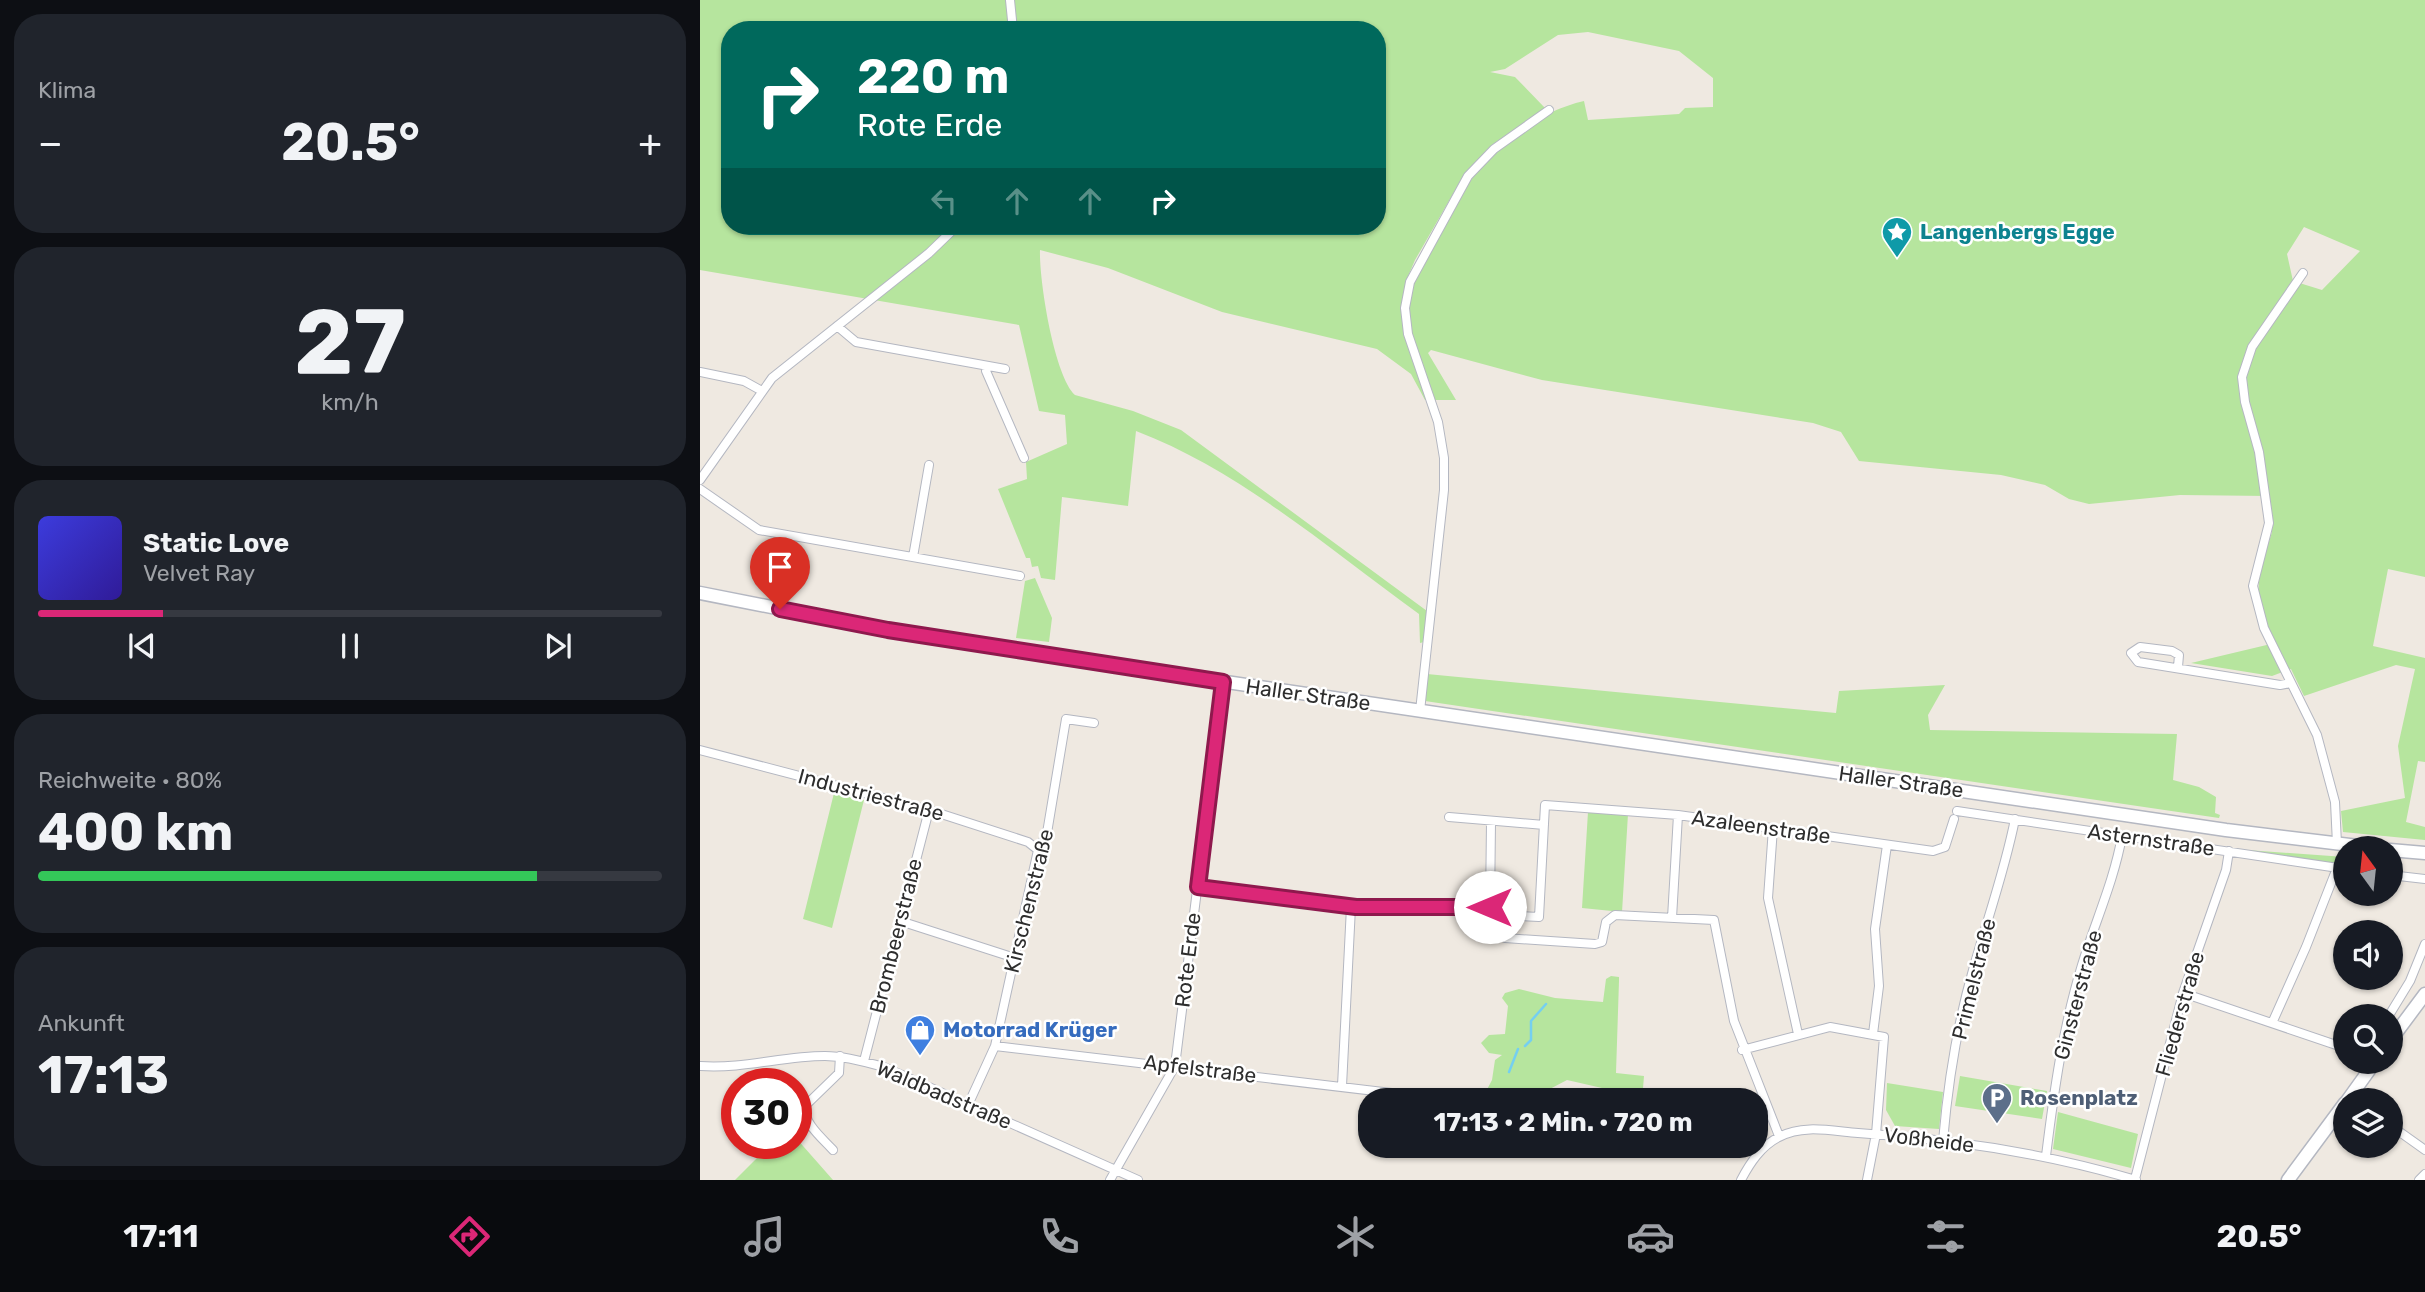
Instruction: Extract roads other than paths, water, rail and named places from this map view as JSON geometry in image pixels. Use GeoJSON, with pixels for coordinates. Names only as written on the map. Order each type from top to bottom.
{"type":"FeatureCollection","features":[{"type":"Feature","properties":{"kind":"main road","name":"Haller Straße"},"geometry":{"type":"LineString","coordinates":[[700,593],[888,630],[1223,682],[2333,843]]}},
{"type":"Feature","properties":{"kind":"main road"},"geometry":{"type":"LineString","coordinates":[[2403,850],[2425,853]]}},
{"type":"Feature","properties":{"kind":"main road"},"geometry":{"type":"LineString","coordinates":[[2403,1024],[2425,994]]}},
{"type":"Feature","properties":{"kind":"main road"},"geometry":{"type":"LineString","coordinates":[[2288,1180],[2333,1122]]}},
{"type":"Feature","properties":{"kind":"street"},"geometry":{"type":"LineString","coordinates":[[1010,0],[1012,21]]}},
{"type":"Feature","properties":{"kind":"street"},"geometry":{"type":"LineString","coordinates":[[1420,711],[1444,490],[1444,458],[1438,422],[1408,334],[1405,309],[1409,282],[1451,203],[1474,169],[1494,149],[1549,110]]}},
{"type":"Feature","properties":{"kind":"street"},"geometry":{"type":"LineString","coordinates":[[700,480],[772,378],[929,253],[948,235]]}},
{"type":"Feature","properties":{"kind":"street"},"geometry":{"type":"LineString","coordinates":[[2302,273],[2252,346],[2242,377],[2245,402],[2259,452],[2269,523],[2254,577],[2255,599],[2264,628],[2317,735],[2332,786],[2336,836]]}},
{"type":"Feature","properties":{"kind":"street"},"geometry":{"type":"LineString","coordinates":[[837,326],[856,342],[1005,369]]}},
{"type":"Feature","properties":{"kind":"street"},"geometry":{"type":"LineString","coordinates":[[987,366],[986,371],[1024,458]]}},
{"type":"Feature","properties":{"kind":"street"},"geometry":{"type":"LineString","coordinates":[[700,372],[744,381],[762,391]]}},
{"type":"Feature","properties":{"kind":"street"},"geometry":{"type":"LineString","coordinates":[[913,556],[929,465]]}},
{"type":"Feature","properties":{"kind":"street"},"geometry":{"type":"LineString","coordinates":[[700,489],[760,530],[1020,576]]}},
{"type":"Feature","properties":{"kind":"street"},"geometry":{"type":"LineString","coordinates":[[2178,667],[2179,655],[2172,651],[2140,647],[2132,653],[2138,662],[2280,685],[2291,683]]}},
{"type":"Feature","properties":{"kind":"street","name":"Rote Erde"},"geometry":{"type":"LineString","coordinates":[[1110,1180],[1175,1066],[1223,682]]}},
{"type":"Feature","properties":{"kind":"street","name":"Kirschenstraße"},"geometry":{"type":"LineString","coordinates":[[968,1105],[995,1046],[1038,850],[1047,833],[1066,719],[1094,723]]}},
{"type":"Feature","properties":{"kind":"street","name":"Industriestraße"},"geometry":{"type":"LineString","coordinates":[[700,750],[929,810],[1028,842],[1038,850]]}},
{"type":"Feature","properties":{"kind":"street","name":"Azaleenstraße"},"geometry":{"type":"LineString","coordinates":[[1544,825],[1545,805],[1678,814],[1887,845],[1940,850],[1948,841],[1956,815]]}},
{"type":"Feature","properties":{"kind":"street","name":"Brombeerstraße"},"geometry":{"type":"LineString","coordinates":[[864,1061],[929,810]]}},
{"type":"Feature","properties":{"kind":"street"},"geometry":{"type":"LineString","coordinates":[[1672,918],[1678,814]]}},
{"type":"Feature","properties":{"kind":"street","name":"Asternstraße"},"geometry":{"type":"LineString","coordinates":[[1956,815],[2014,819],[2333,867]]}},
{"type":"Feature","properties":{"kind":"street"},"geometry":{"type":"LineString","coordinates":[[1198,887],[1351,907],[1490,907],[1500,915],[1539,917],[1544,825],[1449,817]]}},
{"type":"Feature","properties":{"kind":"street","name":"Primelstraße"},"geometry":{"type":"LineString","coordinates":[[1944,1141],[1953,1063],[1966,999],[2009,849],[2014,819]]}},
{"type":"Feature","properties":{"kind":"street"},"geometry":{"type":"LineString","coordinates":[[1490,907],[1491,822]]}},
{"type":"Feature","properties":{"kind":"street"},"geometry":{"type":"LineString","coordinates":[[1773,828],[1768,898],[1798,1034]]}},
{"type":"Feature","properties":{"kind":"street","name":"Ginsterstraße"},"geometry":{"type":"LineString","coordinates":[[2046,1156],[2063,1041],[2082,965],[2116,867],[2122,836]]}},
{"type":"Feature","properties":{"kind":"street"},"geometry":{"type":"LineString","coordinates":[[1873,1034],[1879,986],[1875,929],[1887,845]]}},
{"type":"Feature","properties":{"kind":"street","name":"Fliederstraße"},"geometry":{"type":"LineString","coordinates":[[2135,1180],[2183,993],[2229,851]]}},
{"type":"Feature","properties":{"kind":"street"},"geometry":{"type":"LineString","coordinates":[[2403,876],[2425,879]]}},
{"type":"Feature","properties":{"kind":"street"},"geometry":{"type":"LineString","coordinates":[[2273,1021],[2333,886]]}},
{"type":"Feature","properties":{"kind":"street"},"geometry":{"type":"LineString","coordinates":[[1342,1086],[1351,907]]}},
{"type":"Feature","properties":{"kind":"street"},"geometry":{"type":"LineString","coordinates":[[1500,915],[1501,936],[1602,942],[1610,917],[1714,920],[1742,1050],[1779,1136],[1760,1150],[1741,1180]]}},
{"type":"Feature","properties":{"kind":"street"},"geometry":{"type":"LineString","coordinates":[[900,921],[1015,958]]}},
{"type":"Feature","properties":{"kind":"street"},"geometry":{"type":"LineString","coordinates":[[2396,1004],[2410,981],[2425,944]]}},
{"type":"Feature","properties":{"kind":"street"},"geometry":{"type":"LineString","coordinates":[[2183,993],[2273,1021],[2333,1044]]}},
{"type":"Feature","properties":{"kind":"street"},"geometry":{"type":"LineString","coordinates":[[1742,1050],[1830,1027],[1884,1037],[1876,1134],[1867,1180]]}},
{"type":"Feature","properties":{"kind":"street","name":"Apfelstraße"},"geometry":{"type":"LineString","coordinates":[[995,1046],[1358,1089]]}},
{"type":"Feature","properties":{"kind":"street"},"geometry":{"type":"LineString","coordinates":[[834,1150],[817,1133],[804,1111],[805,1106],[839,1073],[840,1056]]}},
{"type":"Feature","properties":{"kind":"street","name":"Waldbadstraße"},"geometry":{"type":"LineString","coordinates":[[700,1066],[736,1068],[802,1057],[840,1056],[864,1061],[884,1067],[1138,1180]]}},
{"type":"Feature","properties":{"kind":"street","name":"Voßheide"},"geometry":{"type":"LineString","coordinates":[[1779,1136],[1803,1129],[1944,1141],[2046,1156],[2135,1180]]}},
{"type":"Feature","properties":{"kind":"street"},"geometry":{"type":"LineString","coordinates":[[2403,1134],[2425,1150]]}},
{"type":"Feature","properties":{"kind":"street"},"geometry":{"type":"LineString","coordinates":[[2418,1180],[2425,1174]]}},
{"type":"Feature","properties":{"kind":"waterway"},"geometry":{"type":"LineString","coordinates":[[1525,1046],[1531,1040],[1531,1021],[1546,1004]]}},
{"type":"Feature","properties":{"kind":"waterway"},"geometry":{"type":"LineString","coordinates":[[1509,1072],[1518,1049]]}},
{"type":"Feature","properties":{"kind":"place","name":"Langenbergs Egge"},"geometry":{"type":"Point","coordinates":[1897,259]}},
{"type":"Feature","properties":{"kind":"place","name":"Motorrad Krüger"},"geometry":{"type":"Point","coordinates":[920,1057]}},
{"type":"Feature","properties":{"kind":"place","name":"Rosenplatz"},"geometry":{"type":"Point","coordinates":[1997,1125]}}]}
